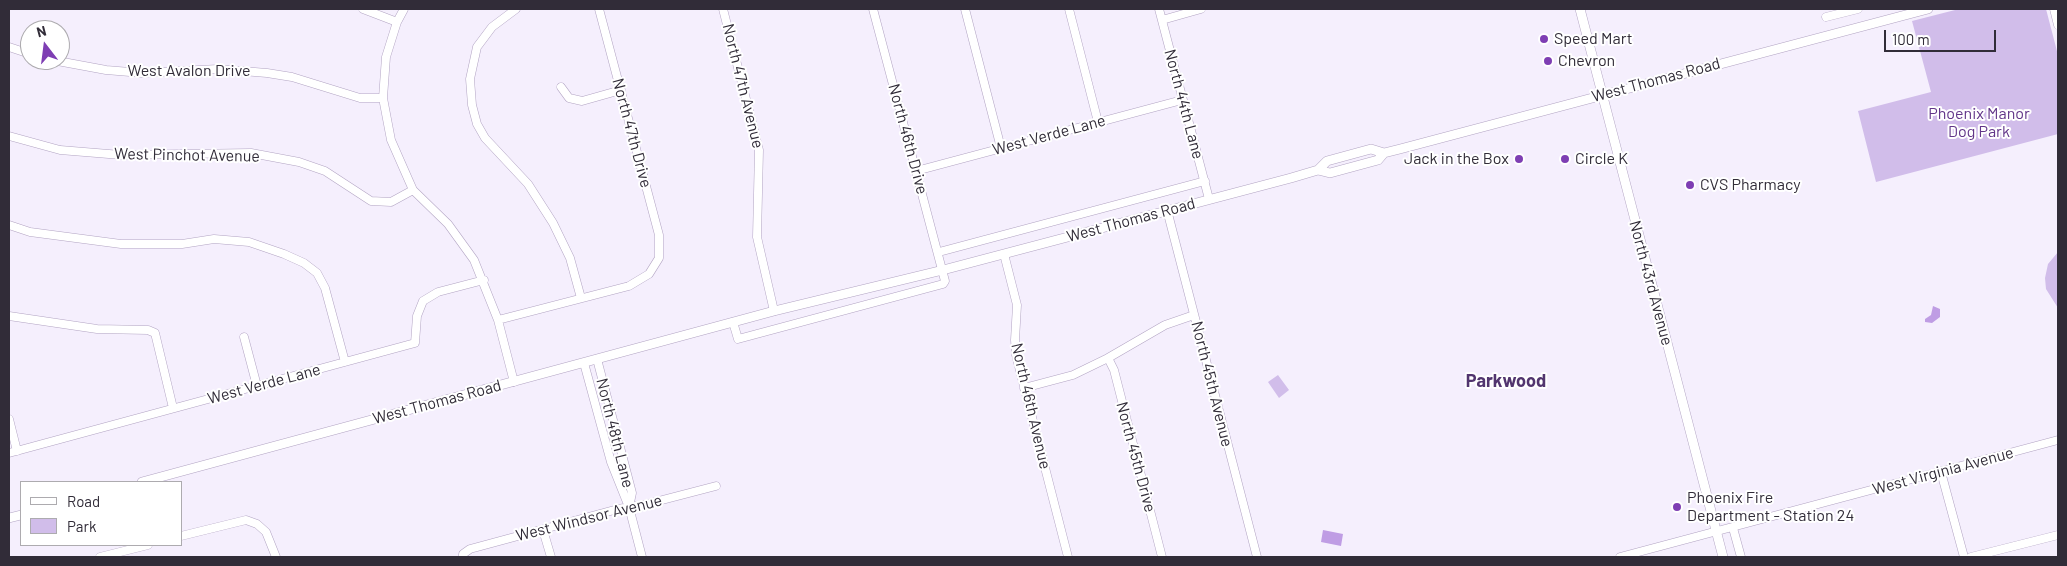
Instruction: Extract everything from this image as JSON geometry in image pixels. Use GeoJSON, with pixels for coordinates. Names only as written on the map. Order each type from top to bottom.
{"type":"FeatureCollection","features":[{"type":"Feature","properties":{"kind":"main road","name":"North 43rd Avenue"},"geometry":{"type":"LineString","coordinates":[[1580,9],[1723,557]]}},
{"type":"Feature","properties":{"kind":"main road","name":"West Thomas Road"},"geometry":{"type":"LineString","coordinates":[[155,481],[774,311],[943,270],[1209,200],[1318,170],[1328,161],[1371,149],[1384,152],[1928,9]]}},
{"type":"Feature","properties":{"kind":"street"},"geometry":{"type":"LineString","coordinates":[[363,9],[397,22]]}},
{"type":"Feature","properties":{"kind":"street"},"geometry":{"type":"LineString","coordinates":[[404,9],[397,22],[386,57],[383,98],[391,140],[413,190],[448,224],[474,260],[484,280],[498,320],[514,382]]}},
{"type":"Feature","properties":{"kind":"street"},"geometry":{"type":"LineString","coordinates":[[498,320],[581,298],[570,258],[553,223],[528,184],[486,138],[478,124],[472,105],[470,80],[477,47],[492,27],[516,9]]}},
{"type":"Feature","properties":{"kind":"street","name":"North 47th Drive"},"geometry":{"type":"LineString","coordinates":[[581,298],[629,286],[649,274],[659,258],[659,235],[599,9]]}},
{"type":"Feature","properties":{"kind":"street","name":"North 47th Avenue"},"geometry":{"type":"LineString","coordinates":[[723,9],[760,150],[757,237],[774,311]]}},
{"type":"Feature","properties":{"kind":"street","name":"North 46th Drive"},"geometry":{"type":"LineString","coordinates":[[873,9],[943,270]]}},
{"type":"Feature","properties":{"kind":"street"},"geometry":{"type":"LineString","coordinates":[[965,9],[1001,148]]}},
{"type":"Feature","properties":{"kind":"street"},"geometry":{"type":"LineString","coordinates":[[1069,9],[1098,122]]}},
{"type":"Feature","properties":{"kind":"street","name":"North 44th Lane"},"geometry":{"type":"LineString","coordinates":[[1159,9],[1209,200]]}},
{"type":"Feature","properties":{"kind":"street"},"geometry":{"type":"LineString","coordinates":[[1162,20],[1201,9]]}},
{"type":"Feature","properties":{"kind":"street"},"geometry":{"type":"LineString","coordinates":[[1826,17],[1858,9]]}},
{"type":"Feature","properties":{"kind":"street"},"geometry":{"type":"LineString","coordinates":[[2054,9],[2058,25]]}},
{"type":"Feature","properties":{"kind":"street","name":"West Avalon Drive"},"geometry":{"type":"LineString","coordinates":[[70,63],[106,70],[142,73],[218,69],[267,73],[299,79],[360,98],[383,98]]}},
{"type":"Feature","properties":{"kind":"street"},"geometry":{"type":"LineString","coordinates":[[561,87],[569,98],[582,101],[621,90]]}},
{"type":"Feature","properties":{"kind":"street","name":"West Verde Lane"},"geometry":{"type":"LineString","coordinates":[[916,171],[1182,100]]}},
{"type":"Feature","properties":{"kind":"street","name":"West Pinchot Avenue"},"geometry":{"type":"LineString","coordinates":[[9,136],[60,150],[121,154],[251,153],[299,162],[325,172],[371,201],[392,202],[413,190]]}},
{"type":"Feature","properties":{"kind":"street","name":"West Thomas Road"},"geometry":{"type":"LineString","coordinates":[[939,252],[1204,181]]}},
{"type":"Feature","properties":{"kind":"street","name":"North 45th Avenue"},"geometry":{"type":"LineString","coordinates":[[1167,210],[1257,557]]}},
{"type":"Feature","properties":{"kind":"street"},"geometry":{"type":"LineString","coordinates":[[9,225],[30,232],[121,244],[182,244],[214,239],[249,242],[284,254],[304,263],[317,273],[326,288],[345,362]]}},
{"type":"Feature","properties":{"kind":"street","name":"North 46th Avenue"},"geometry":{"type":"LineString","coordinates":[[1004,254],[1016,300],[1018,315],[1014,340],[1024,388],[1068,557]]}},
{"type":"Feature","properties":{"kind":"street"},"geometry":{"type":"LineString","coordinates":[[733,322],[738,338],[943,284],[945,280],[943,270]]}},
{"type":"Feature","properties":{"kind":"street","name":"West Verde Lane"},"geometry":{"type":"LineString","coordinates":[[13,452],[414,343],[417,316],[423,301],[438,292],[484,280]]}},
{"type":"Feature","properties":{"kind":"street"},"geometry":{"type":"LineString","coordinates":[[1024,388],[1068,377],[1108,358],[1165,325],[1194,315]]}},
{"type":"Feature","properties":{"kind":"street"},"geometry":{"type":"LineString","coordinates":[[9,316],[88,328],[148,330],[155,333],[173,408]]}},
{"type":"Feature","properties":{"kind":"street"},"geometry":{"type":"LineString","coordinates":[[244,337],[257,386]]}},
{"type":"Feature","properties":{"kind":"street","name":"North 45th Drive"},"geometry":{"type":"LineString","coordinates":[[1108,358],[1114,370],[1162,557]]}},
{"type":"Feature","properties":{"kind":"street","name":"North 48th Lane"},"geometry":{"type":"LineString","coordinates":[[597,359],[632,492],[629,507]]}},
{"type":"Feature","properties":{"kind":"street","name":"North 48th Lane"},"geometry":{"type":"LineString","coordinates":[[584,363],[611,462],[629,507],[642,557]]}},
{"type":"Feature","properties":{"kind":"street"},"geometry":{"type":"LineString","coordinates":[[9,419],[13,452]]}},
{"type":"Feature","properties":{"kind":"street","name":"West Virginia Avenue"},"geometry":{"type":"LineString","coordinates":[[1620,557],[2058,440]]}},
{"type":"Feature","properties":{"kind":"street"},"geometry":{"type":"LineString","coordinates":[[1941,472],[1964,557]]}},
{"type":"Feature","properties":{"kind":"street","name":"West Windsor Avenue"},"geometry":{"type":"LineString","coordinates":[[463,556],[470,549],[716,486]]}},
{"type":"Feature","properties":{"kind":"street"},"geometry":{"type":"LineString","coordinates":[[182,536],[246,520],[257,524],[266,532],[271,540],[276,557]]}},
{"type":"Feature","properties":{"kind":"street"},"geometry":{"type":"LineString","coordinates":[[1733,528],[1741,557]]}},
{"type":"Feature","properties":{"kind":"street"},"geometry":{"type":"LineString","coordinates":[[543,530],[551,557]]}},
{"type":"Feature","properties":{"kind":"street"},"geometry":{"type":"LineString","coordinates":[[1971,557],[2058,535]]}},
{"type":"Feature","properties":{"kind":"street"},"geometry":{"type":"LineString","coordinates":[[100,557],[144,546]]}},
{"type":"Feature","properties":{"kind":"street"},"geometry":{"type":"LineString","coordinates":[[1654,548],[1656,557]]}},
{"type":"Feature","properties":{"kind":"green space","name":"Phoenix Manor Dog Park"},"geometry":{"type":"Polygon","coordinates":[[[1959,9],[2046,9],[2058,55],[2058,134],[1876,182],[1858,111],[1931,92],[1912,21],[1959,9]]]}},
{"type":"Feature","properties":{"kind":"green space"},"geometry":{"type":"Polygon","coordinates":[[[2058,252],[2058,308],[2046,289],[2045,278],[2048,264],[2058,252]]]}},
{"type":"Feature","properties":{"kind":"green space"},"geometry":{"type":"Polygon","coordinates":[[[1278,375],[1289,390],[1279,398],[1268,382],[1278,375]]]}},
{"type":"Feature","properties":{"kind":"shaded area"},"geometry":{"type":"Polygon","coordinates":[[[1933,306],[1940,309],[1940,317],[1932,323],[1925,322],[1925,319],[1931,315],[1933,306]]]}},
{"type":"Feature","properties":{"kind":"shaded area"},"geometry":{"type":"Polygon","coordinates":[[[1323,530],[1343,534],[1341,546],[1321,542],[1323,530]]]}},
{"type":"Feature","properties":{"kind":"place","name":"Speed Mart"},"geometry":{"type":"Point","coordinates":[1544,39]}},
{"type":"Feature","properties":{"kind":"place","name":"Chevron"},"geometry":{"type":"Point","coordinates":[1548,61]}},
{"type":"Feature","properties":{"kind":"place","name":"Jack in the Box"},"geometry":{"type":"Point","coordinates":[1519,159]}},
{"type":"Feature","properties":{"kind":"place","name":"Circle K"},"geometry":{"type":"Point","coordinates":[1565,159]}},
{"type":"Feature","properties":{"kind":"place","name":"CVS Pharmacy"},"geometry":{"type":"Point","coordinates":[1690,185]}},
{"type":"Feature","properties":{"kind":"place","name":"Phoenix Fire Department - Station 24"},"geometry":{"type":"Point","coordinates":[1677,507]}},
{"type":"Feature","properties":{"kind":"district","name":"Parkwood"},"geometry":{"type":"Point","coordinates":[1506,381]}}]}
